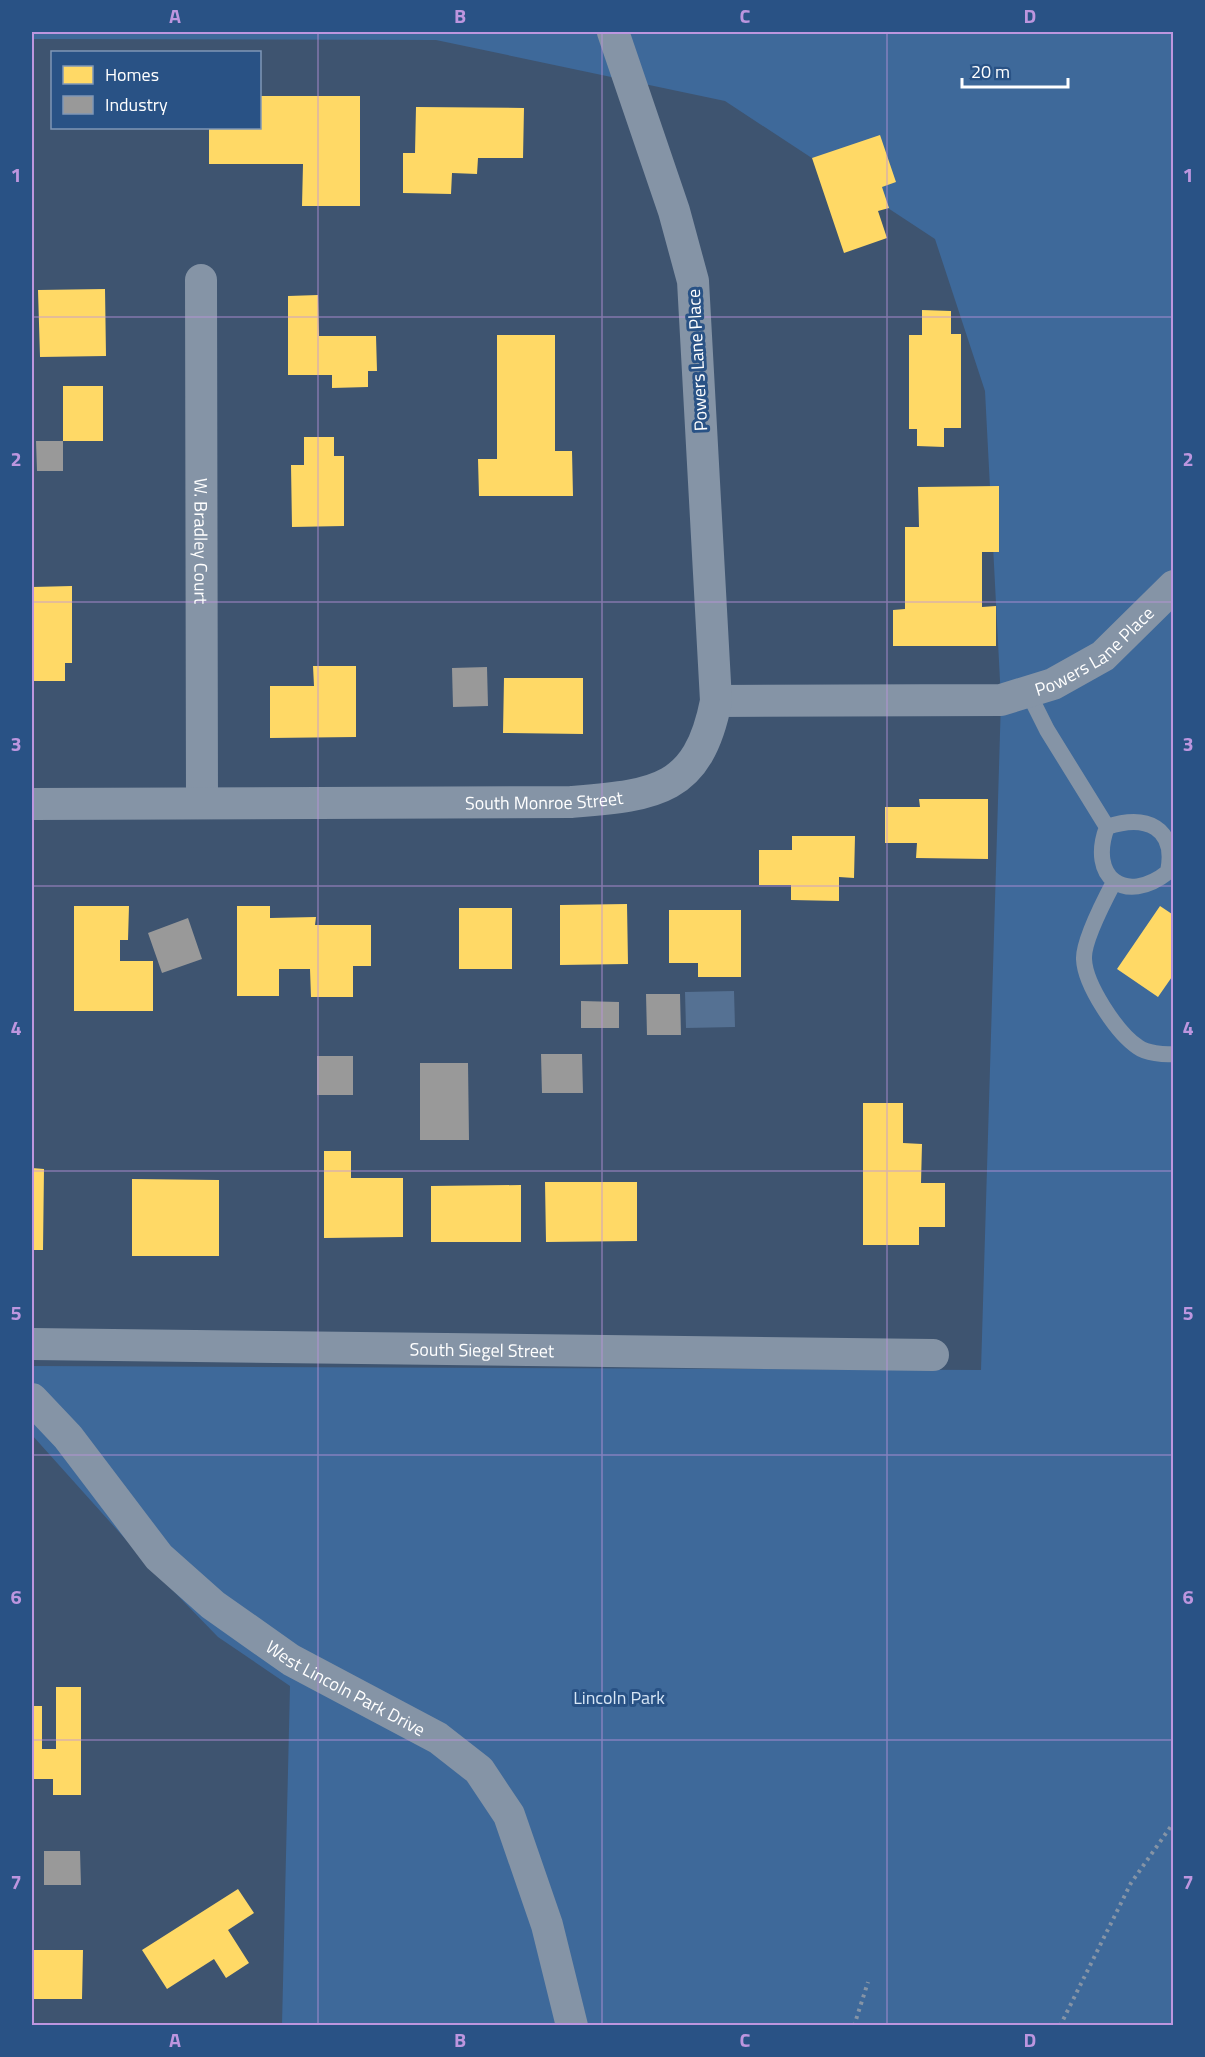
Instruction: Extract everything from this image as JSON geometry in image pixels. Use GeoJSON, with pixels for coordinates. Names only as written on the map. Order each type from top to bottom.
{"type":"FeatureCollection","features":[{"type":"Feature","properties":{"kind":"street","name":"Powers Lane Place"},"geometry":{"type":"LineString","coordinates":[[613,32],[674,211],[693,281],[716,700]]}},
{"type":"Feature","properties":{"kind":"street","name":"W. Bradley Court"},"geometry":{"type":"LineString","coordinates":[[201,280],[201,803]]}},
{"type":"Feature","properties":{"kind":"street","name":"Powers Lane Place"},"geometry":{"type":"LineString","coordinates":[[1015,696],[1053,684],[1103,656],[1173,586]]}},
{"type":"Feature","properties":{"kind":"street"},"geometry":{"type":"LineString","coordinates":[[716,700],[1015,696]]}},
{"type":"Feature","properties":{"kind":"street","name":"South Monroe Street"},"geometry":{"type":"LineString","coordinates":[[32,804],[571,802],[631,797],[675,781],[696,760],[710,732],[716,700]]}},
{"type":"Feature","properties":{"kind":"street","name":"South Siegel Street"},"geometry":{"type":"LineString","coordinates":[[32,1344],[933,1355]]}},
{"type":"Feature","properties":{"kind":"street","name":"West Lincoln Park Drive"},"geometry":{"type":"LineString","coordinates":[[32,1399],[68,1437],[159,1557],[213,1605],[291,1660],[438,1738],[479,1770],[509,1815],[547,1925],[572,2025]]}},
{"type":"Feature","properties":{"kind":"lane"},"geometry":{"type":"LineString","coordinates":[[1015,696],[1047,730],[1107,827]]}},
{"type":"Feature","properties":{"kind":"lane"},"geometry":{"type":"LineString","coordinates":[[1125,821],[1142,821],[1159,828],[1166,840],[1171,858],[1168,872],[1158,880],[1142,886],[1128,888],[1114,882],[1103,867],[1102,841],[1107,827],[1125,821]]}},
{"type":"Feature","properties":{"kind":"lane"},"geometry":{"type":"LineString","coordinates":[[1114,882],[1098,912],[1083,957],[1087,975],[1107,1013],[1139,1048],[1173,1054]]}},
{"type":"Feature","properties":{"kind":"path"},"geometry":{"type":"LineString","coordinates":[[1060,2025],[1131,1883],[1173,1822]]}},
{"type":"Feature","properties":{"kind":"path"},"geometry":{"type":"LineString","coordinates":[[854,2025],[868,1982]]}},
{"type":"Feature","properties":{"kind":"green space","name":"Lincoln Park"},"geometry":{"type":"Polygon","coordinates":[[[32,32],[1173,32],[1173,2025],[282,2025],[290,1686],[218,1637],[154,1571],[32,1435],[32,1366],[981,1370],[1001,700],[985,391],[935,239],[725,101],[436,40],[32,39],[32,32]]]}},
{"type":"Feature","properties":{"kind":"shaded area"},"geometry":{"type":"Polygon","coordinates":[[[734,991],[735,1027],[686,1028],[685,992],[734,991]]]}},
{"type":"Feature","properties":{"kind":"building: Homes"},"geometry":{"type":"Polygon","coordinates":[[[261,96],[360,96],[360,206],[302,206],[303,164],[209,164],[209,129],[261,129],[261,96]]]}},
{"type":"Feature","properties":{"kind":"building: Homes"},"geometry":{"type":"Polygon","coordinates":[[[416,107],[524,108],[523,158],[478,158],[477,174],[452,173],[451,194],[403,193],[403,153],[415,153],[416,107]]]}},
{"type":"Feature","properties":{"kind":"building: Homes"},"geometry":{"type":"Polygon","coordinates":[[[880,135],[896,182],[882,187],[889,208],[878,211],[887,238],[844,253],[812,158],[880,135]]]}},
{"type":"Feature","properties":{"kind":"building: Homes"},"geometry":{"type":"Polygon","coordinates":[[[105,289],[106,356],[40,357],[38,290],[105,289]]]}},
{"type":"Feature","properties":{"kind":"building: Homes"},"geometry":{"type":"Polygon","coordinates":[[[318,295],[319,336],[376,336],[377,371],[368,371],[368,387],[332,388],[332,375],[288,375],[288,296],[318,295]]]}},
{"type":"Feature","properties":{"kind":"building: Homes"},"geometry":{"type":"Polygon","coordinates":[[[922,310],[951,311],[951,334],[961,334],[961,428],[944,428],[944,447],[917,446],[917,429],[909,429],[909,335],[922,335],[922,310]]]}},
{"type":"Feature","properties":{"kind":"building: Homes"},"geometry":{"type":"Polygon","coordinates":[[[497,335],[555,335],[555,451],[572,451],[573,496],[479,496],[478,459],[497,459],[497,335]]]}},
{"type":"Feature","properties":{"kind":"building: Homes"},"geometry":{"type":"Polygon","coordinates":[[[63,386],[103,386],[103,441],[63,441],[63,386]]]}},
{"type":"Feature","properties":{"kind":"building: Homes"},"geometry":{"type":"Polygon","coordinates":[[[304,437],[334,437],[334,456],[344,456],[344,526],[292,527],[291,465],[304,465],[304,437]]]}},
{"type":"Feature","properties":{"kind":"building: Homes"},"geometry":{"type":"Polygon","coordinates":[[[999,486],[999,552],[982,552],[982,607],[996,606],[996,646],[893,646],[893,610],[905,609],[905,527],[919,527],[918,487],[999,486]]]}},
{"type":"Feature","properties":{"kind":"building: Homes"},"geometry":{"type":"Polygon","coordinates":[[[72,586],[72,663],[65,663],[65,681],[32,681],[32,587],[72,586]]]}},
{"type":"Feature","properties":{"kind":"building: Homes"},"geometry":{"type":"Polygon","coordinates":[[[313,666],[356,666],[356,737],[270,738],[270,686],[314,686],[313,666]]]}},
{"type":"Feature","properties":{"kind":"building: Homes"},"geometry":{"type":"Polygon","coordinates":[[[504,678],[583,678],[583,734],[503,733],[504,678]]]}},
{"type":"Feature","properties":{"kind":"building: Homes"},"geometry":{"type":"Polygon","coordinates":[[[919,799],[988,799],[988,859],[916,858],[917,843],[885,843],[885,807],[920,807],[919,799]]]}},
{"type":"Feature","properties":{"kind":"building: Homes"},"geometry":{"type":"Polygon","coordinates":[[[792,836],[855,836],[854,878],[839,877],[839,901],[791,900],[791,885],[759,885],[759,850],[792,850],[792,836]]]}},
{"type":"Feature","properties":{"kind":"building: Homes"},"geometry":{"type":"Polygon","coordinates":[[[627,904],[628,964],[560,965],[560,905],[627,904]]]}},
{"type":"Feature","properties":{"kind":"building: Homes"},"geometry":{"type":"Polygon","coordinates":[[[74,906],[129,906],[128,940],[120,940],[120,961],[153,961],[153,1011],[74,1011],[74,906]]]}},
{"type":"Feature","properties":{"kind":"building: Homes"},"geometry":{"type":"Polygon","coordinates":[[[237,906],[270,906],[270,918],[316,917],[315,925],[371,925],[371,966],[353,966],[353,997],[311,997],[310,969],[279,969],[279,996],[237,996],[237,906]]]}},
{"type":"Feature","properties":{"kind":"building: Homes"},"geometry":{"type":"Polygon","coordinates":[[[1160,906],[1172,914],[1174,912],[1174,974],[1158,997],[1117,969],[1160,906]]]}},
{"type":"Feature","properties":{"kind":"building: Homes"},"geometry":{"type":"Polygon","coordinates":[[[459,908],[512,908],[512,969],[459,969],[459,908]]]}},
{"type":"Feature","properties":{"kind":"building: Homes"},"geometry":{"type":"Polygon","coordinates":[[[669,910],[741,910],[741,977],[698,977],[698,963],[669,963],[669,910]]]}},
{"type":"Feature","properties":{"kind":"building: Homes"},"geometry":{"type":"Polygon","coordinates":[[[863,1103],[903,1103],[903,1143],[922,1144],[921,1183],[945,1183],[945,1227],[919,1227],[919,1245],[863,1245],[863,1103]]]}},
{"type":"Feature","properties":{"kind":"building: Homes"},"geometry":{"type":"Polygon","coordinates":[[[324,1151],[351,1151],[351,1178],[403,1178],[403,1237],[324,1238],[324,1151]]]}},
{"type":"Feature","properties":{"kind":"building: Homes"},"geometry":{"type":"Polygon","coordinates":[[[32,1168],[44,1169],[43,1250],[32,1250],[32,1168]]]}},
{"type":"Feature","properties":{"kind":"building: Homes"},"geometry":{"type":"Polygon","coordinates":[[[132,1179],[219,1180],[219,1256],[132,1256],[132,1179]]]}},
{"type":"Feature","properties":{"kind":"building: Homes"},"geometry":{"type":"Polygon","coordinates":[[[545,1182],[637,1182],[637,1241],[546,1242],[545,1182]]]}},
{"type":"Feature","properties":{"kind":"building: Homes"},"geometry":{"type":"Polygon","coordinates":[[[521,1185],[521,1242],[431,1242],[431,1186],[521,1185]]]}},
{"type":"Feature","properties":{"kind":"building: Homes"},"geometry":{"type":"Polygon","coordinates":[[[56,1687],[81,1687],[81,1795],[53,1795],[53,1779],[32,1779],[32,1706],[42,1706],[42,1749],[56,1749],[56,1687]]]}},
{"type":"Feature","properties":{"kind":"building: Homes"},"geometry":{"type":"Polygon","coordinates":[[[238,1889],[254,1913],[228,1930],[249,1963],[226,1978],[214,1959],[167,1989],[142,1950],[238,1889]]]}},
{"type":"Feature","properties":{"kind":"building: Homes"},"geometry":{"type":"Polygon","coordinates":[[[32,1950],[83,1950],[82,1999],[32,1999],[32,1950]]]}},
{"type":"Feature","properties":{"kind":"building: Industry"},"geometry":{"type":"Polygon","coordinates":[[[36,441],[63,441],[63,471],[37,471],[36,441]]]}},
{"type":"Feature","properties":{"kind":"building: Industry"},"geometry":{"type":"Polygon","coordinates":[[[487,667],[488,706],[453,707],[452,668],[487,667]]]}},
{"type":"Feature","properties":{"kind":"building: Industry"},"geometry":{"type":"Polygon","coordinates":[[[188,918],[202,959],[162,973],[148,933],[188,918]]]}},
{"type":"Feature","properties":{"kind":"building: Industry"},"geometry":{"type":"Polygon","coordinates":[[[646,994],[680,994],[681,1035],[647,1035],[646,994]]]}},
{"type":"Feature","properties":{"kind":"building: Industry"},"geometry":{"type":"Polygon","coordinates":[[[581,1001],[619,1002],[619,1028],[581,1028],[581,1001]]]}},
{"type":"Feature","properties":{"kind":"building: Industry"},"geometry":{"type":"Polygon","coordinates":[[[541,1054],[582,1054],[583,1093],[542,1093],[541,1054]]]}},
{"type":"Feature","properties":{"kind":"building: Industry"},"geometry":{"type":"Polygon","coordinates":[[[317,1056],[353,1056],[353,1095],[317,1095],[317,1056]]]}},
{"type":"Feature","properties":{"kind":"building: Industry"},"geometry":{"type":"Polygon","coordinates":[[[420,1063],[468,1063],[469,1140],[420,1140],[420,1063]]]}},
{"type":"Feature","properties":{"kind":"building: Industry"},"geometry":{"type":"Polygon","coordinates":[[[44,1851],[80,1851],[81,1885],[44,1885],[44,1851]]]}}]}
